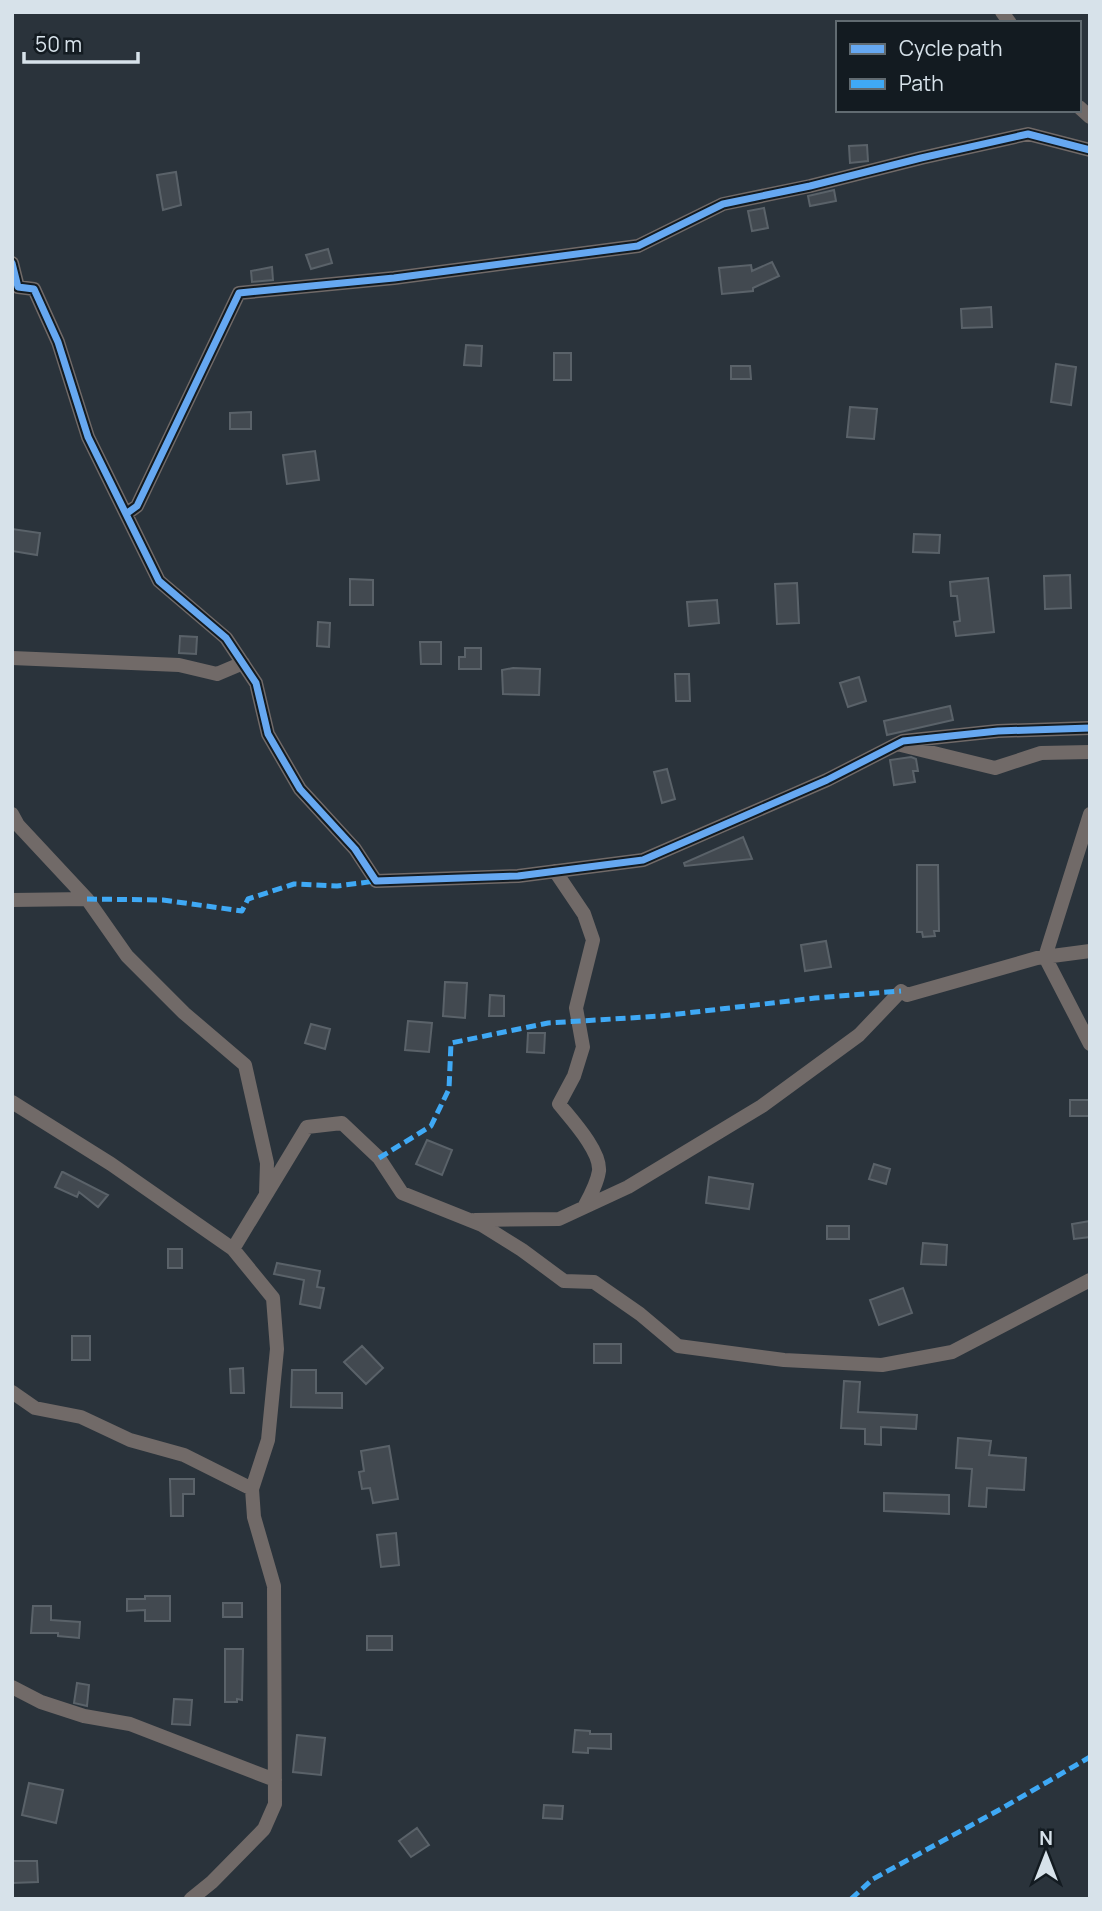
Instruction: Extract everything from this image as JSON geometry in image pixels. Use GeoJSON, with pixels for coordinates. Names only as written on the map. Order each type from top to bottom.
{"type":"FeatureCollection","features":[{"type":"Feature","properties":{"kind":"street"},"geometry":{"type":"LineString","coordinates":[[126,514],[137,506],[239,293],[394,278],[638,246],[723,204],[1027,134],[1090,150]]}},
{"type":"Feature","properties":{"kind":"street"},"geometry":{"type":"LineString","coordinates":[[12,262],[18,287],[34,289],[58,342],[88,437],[159,581],[226,638],[256,682],[268,734],[300,789],[355,849],[376,881],[518,876],[643,860],[827,780],[903,741],[998,731],[1090,728]]}},
{"type":"Feature","properties":{"kind":"street"},"geometry":{"type":"LineString","coordinates":[[12,658],[179,665],[217,674],[243,663]]}},
{"type":"Feature","properties":{"kind":"street"},"geometry":{"type":"LineString","coordinates":[[898,744],[995,768],[1041,752],[1090,752]]}},
{"type":"Feature","properties":{"kind":"street"},"geometry":{"type":"LineString","coordinates":[[12,814],[18,825],[87,899],[127,956],[184,1013],[245,1065],[267,1163],[266,1195]]}},
{"type":"Feature","properties":{"kind":"street"},"geometry":{"type":"LineString","coordinates":[[1090,814],[1045,957],[1090,1044]]}},
{"type":"Feature","properties":{"kind":"street"},"geometry":{"type":"LineString","coordinates":[[555,871],[584,914],[593,940],[576,1008],[583,1047],[574,1076],[559,1104],[586,1137],[599,1168],[593,1192],[584,1207]]}},
{"type":"Feature","properties":{"kind":"street"},"geometry":{"type":"LineString","coordinates":[[12,900],[87,899]]}},
{"type":"Feature","properties":{"kind":"street"},"geometry":{"type":"LineString","coordinates":[[470,1220],[559,1219],[628,1187],[762,1106],[859,1035],[901,991],[907,995],[1045,957],[1090,951]]}},
{"type":"Feature","properties":{"kind":"street"},"geometry":{"type":"LineString","coordinates":[[12,1102],[111,1164],[233,1249],[274,1298],[277,1349],[268,1440],[252,1489],[254,1517],[274,1586],[275,1804],[264,1829],[212,1882],[191,1899]]}},
{"type":"Feature","properties":{"kind":"street"},"geometry":{"type":"LineString","coordinates":[[233,1249],[307,1127],[342,1123],[379,1158],[402,1193],[470,1220],[522,1250],[564,1281],[593,1282],[640,1314],[678,1346],[784,1360],[882,1365],[952,1352],[1090,1280]]}},
{"type":"Feature","properties":{"kind":"street"},"geometry":{"type":"LineString","coordinates":[[12,1392],[35,1408],[82,1417],[130,1440],[184,1455],[252,1489]]}},
{"type":"Feature","properties":{"kind":"street"},"geometry":{"type":"LineString","coordinates":[[12,1687],[41,1702],[84,1716],[130,1724],[275,1780]]}},
{"type":"Feature","properties":{"kind":"building"},"geometry":{"type":"Polygon","coordinates":[[[867,145],[868,161],[850,163],[849,146],[867,145]]]}},
{"type":"Feature","properties":{"kind":"building"},"geometry":{"type":"Polygon","coordinates":[[[176,172],[181,205],[163,210],[157,175],[176,172]]]}},
{"type":"Feature","properties":{"kind":"building"},"geometry":{"type":"Polygon","coordinates":[[[834,190],[836,201],[810,206],[808,196],[834,190]]]}},
{"type":"Feature","properties":{"kind":"building"},"geometry":{"type":"Polygon","coordinates":[[[764,208],[768,228],[752,231],[748,211],[764,208]]]}},
{"type":"Feature","properties":{"kind":"building"},"geometry":{"type":"Polygon","coordinates":[[[328,249],[332,263],[311,269],[306,255],[328,249]]]}},
{"type":"Feature","properties":{"kind":"building"},"geometry":{"type":"Polygon","coordinates":[[[772,262],[779,276],[753,288],[753,291],[722,294],[719,268],[751,265],[752,271],[772,262]]]}},
{"type":"Feature","properties":{"kind":"building"},"geometry":{"type":"Polygon","coordinates":[[[272,267],[273,280],[252,282],[251,271],[272,267]]]}},
{"type":"Feature","properties":{"kind":"building"},"geometry":{"type":"Polygon","coordinates":[[[991,307],[992,327],[962,328],[961,309],[991,307]]]}},
{"type":"Feature","properties":{"kind":"building"},"geometry":{"type":"Polygon","coordinates":[[[466,345],[482,346],[481,366],[464,365],[466,345]]]}},
{"type":"Feature","properties":{"kind":"building"},"geometry":{"type":"Polygon","coordinates":[[[554,353],[571,353],[571,380],[554,380],[554,353]]]}},
{"type":"Feature","properties":{"kind":"building"},"geometry":{"type":"Polygon","coordinates":[[[1056,364],[1076,367],[1071,405],[1051,402],[1056,364]]]}},
{"type":"Feature","properties":{"kind":"building"},"geometry":{"type":"Polygon","coordinates":[[[731,366],[750,366],[751,379],[731,379],[731,366]]]}},
{"type":"Feature","properties":{"kind":"building"},"geometry":{"type":"Polygon","coordinates":[[[850,407],[877,409],[874,439],[847,437],[850,407]]]}},
{"type":"Feature","properties":{"kind":"building"},"geometry":{"type":"Polygon","coordinates":[[[251,412],[251,429],[230,429],[230,413],[251,412]]]}},
{"type":"Feature","properties":{"kind":"building"},"geometry":{"type":"Polygon","coordinates":[[[315,451],[319,480],[287,484],[283,455],[315,451]]]}},
{"type":"Feature","properties":{"kind":"building"},"geometry":{"type":"Polygon","coordinates":[[[12,529],[40,533],[37,555],[12,551],[12,529]]]}},
{"type":"Feature","properties":{"kind":"building"},"geometry":{"type":"Polygon","coordinates":[[[914,534],[940,535],[939,553],[913,552],[914,534]]]}},
{"type":"Feature","properties":{"kind":"building"},"geometry":{"type":"Polygon","coordinates":[[[1070,575],[1071,608],[1045,609],[1044,576],[1070,575]]]}},
{"type":"Feature","properties":{"kind":"building"},"geometry":{"type":"Polygon","coordinates":[[[988,578],[994,632],[956,636],[954,622],[960,621],[957,596],[951,596],[950,582],[988,578]]]}},
{"type":"Feature","properties":{"kind":"building"},"geometry":{"type":"Polygon","coordinates":[[[350,579],[373,580],[373,605],[350,605],[350,579]]]}},
{"type":"Feature","properties":{"kind":"building"},"geometry":{"type":"Polygon","coordinates":[[[797,583],[799,623],[777,624],[775,584],[797,583]]]}},
{"type":"Feature","properties":{"kind":"building"},"geometry":{"type":"Polygon","coordinates":[[[717,600],[719,623],[689,626],[687,602],[717,600]]]}},
{"type":"Feature","properties":{"kind":"building"},"geometry":{"type":"Polygon","coordinates":[[[318,622],[330,623],[329,647],[317,646],[318,622]]]}},
{"type":"Feature","properties":{"kind":"building"},"geometry":{"type":"Polygon","coordinates":[[[180,636],[197,637],[196,654],[179,653],[180,636]]]}},
{"type":"Feature","properties":{"kind":"building"},"geometry":{"type":"Polygon","coordinates":[[[420,642],[441,642],[441,664],[421,664],[420,642]]]}},
{"type":"Feature","properties":{"kind":"building"},"geometry":{"type":"Polygon","coordinates":[[[465,648],[481,648],[481,669],[459,669],[459,657],[465,657],[465,648]]]}},
{"type":"Feature","properties":{"kind":"building"},"geometry":{"type":"Polygon","coordinates":[[[540,669],[539,695],[503,694],[502,670],[540,669]]]}},
{"type":"Feature","properties":{"kind":"building"},"geometry":{"type":"Polygon","coordinates":[[[675,674],[689,674],[690,701],[676,701],[675,674]]]}},
{"type":"Feature","properties":{"kind":"building"},"geometry":{"type":"Polygon","coordinates":[[[859,677],[866,701],[848,707],[840,683],[859,677]]]}},
{"type":"Feature","properties":{"kind":"building"},"geometry":{"type":"Polygon","coordinates":[[[950,706],[953,720],[887,735],[884,721],[950,706]]]}},
{"type":"Feature","properties":{"kind":"building"},"geometry":{"type":"Polygon","coordinates":[[[911,757],[916,759],[918,771],[913,771],[915,782],[894,785],[890,760],[911,757]]]}},
{"type":"Feature","properties":{"kind":"building"},"geometry":{"type":"Polygon","coordinates":[[[667,769],[675,799],[662,803],[654,772],[667,769]]]}},
{"type":"Feature","properties":{"kind":"building"},"geometry":{"type":"Polygon","coordinates":[[[743,837],[752,859],[685,866],[684,863],[743,837]]]}},
{"type":"Feature","properties":{"kind":"building"},"geometry":{"type":"Polygon","coordinates":[[[917,865],[938,865],[939,931],[934,931],[935,936],[923,937],[922,932],[917,932],[917,865]]]}},
{"type":"Feature","properties":{"kind":"building"},"geometry":{"type":"Polygon","coordinates":[[[826,941],[831,967],[805,971],[801,945],[826,941]]]}},
{"type":"Feature","properties":{"kind":"building"},"geometry":{"type":"Polygon","coordinates":[[[445,982],[467,983],[465,1018],[443,1016],[445,982]]]}},
{"type":"Feature","properties":{"kind":"building"},"geometry":{"type":"Polygon","coordinates":[[[490,995],[504,996],[504,1016],[489,1016],[490,995]]]}},
{"type":"Feature","properties":{"kind":"building"},"geometry":{"type":"Polygon","coordinates":[[[408,1021],[432,1023],[429,1052],[405,1050],[408,1021]]]}},
{"type":"Feature","properties":{"kind":"building"},"geometry":{"type":"Polygon","coordinates":[[[311,1024],[330,1029],[325,1049],[305,1043],[311,1024]]]}},
{"type":"Feature","properties":{"kind":"building"},"geometry":{"type":"Polygon","coordinates":[[[528,1033],[545,1033],[544,1053],[527,1052],[528,1033]]]}},
{"type":"Feature","properties":{"kind":"building"},"geometry":{"type":"Polygon","coordinates":[[[1070,1100],[1089,1100],[1089,1116],[1070,1116],[1070,1100]]]}},
{"type":"Feature","properties":{"kind":"building"},"geometry":{"type":"Polygon","coordinates":[[[427,1140],[452,1150],[442,1175],[416,1164],[427,1140]]]}},
{"type":"Feature","properties":{"kind":"building"},"geometry":{"type":"Polygon","coordinates":[[[874,1164],[890,1169],[886,1184],[869,1179],[874,1164]]]}},
{"type":"Feature","properties":{"kind":"building"},"geometry":{"type":"Polygon","coordinates":[[[62,1172],[108,1195],[98,1207],[79,1192],[77,1197],[55,1187],[62,1172]]]}},
{"type":"Feature","properties":{"kind":"building"},"geometry":{"type":"Polygon","coordinates":[[[709,1177],[753,1184],[749,1209],[706,1203],[709,1177]]]}},
{"type":"Feature","properties":{"kind":"building"},"geometry":{"type":"Polygon","coordinates":[[[1090,1221],[1090,1237],[1074,1239],[1072,1224],[1090,1221]]]}},
{"type":"Feature","properties":{"kind":"building"},"geometry":{"type":"Polygon","coordinates":[[[827,1226],[849,1226],[849,1239],[827,1239],[827,1226]]]}},
{"type":"Feature","properties":{"kind":"building"},"geometry":{"type":"Polygon","coordinates":[[[923,1243],[947,1245],[946,1265],[921,1264],[923,1243]]]}},
{"type":"Feature","properties":{"kind":"building"},"geometry":{"type":"Polygon","coordinates":[[[168,1249],[182,1249],[182,1268],[168,1268],[168,1249]]]}},
{"type":"Feature","properties":{"kind":"building"},"geometry":{"type":"Polygon","coordinates":[[[277,1263],[320,1271],[317,1287],[324,1288],[320,1308],[300,1304],[304,1280],[274,1274],[277,1263]]]}},
{"type":"Feature","properties":{"kind":"building"},"geometry":{"type":"Polygon","coordinates":[[[903,1288],[912,1313],[879,1325],[870,1300],[903,1288]]]}},
{"type":"Feature","properties":{"kind":"building"},"geometry":{"type":"Polygon","coordinates":[[[72,1336],[90,1336],[90,1360],[72,1360],[72,1336]]]}},
{"type":"Feature","properties":{"kind":"building"},"geometry":{"type":"Polygon","coordinates":[[[594,1344],[621,1344],[621,1363],[594,1363],[594,1344]]]}},
{"type":"Feature","properties":{"kind":"building"},"geometry":{"type":"Polygon","coordinates":[[[362,1346],[383,1368],[366,1384],[344,1362],[362,1346]]]}},
{"type":"Feature","properties":{"kind":"building"},"geometry":{"type":"Polygon","coordinates":[[[243,1368],[244,1393],[231,1393],[230,1369],[243,1368]]]}},
{"type":"Feature","properties":{"kind":"building"},"geometry":{"type":"Polygon","coordinates":[[[292,1370],[316,1370],[316,1393],[342,1393],[342,1408],[291,1407],[292,1370]]]}},
{"type":"Feature","properties":{"kind":"building"},"geometry":{"type":"Polygon","coordinates":[[[844,1381],[860,1382],[858,1412],[917,1415],[916,1429],[881,1427],[881,1445],[865,1444],[865,1429],[841,1428],[844,1381]]]}},
{"type":"Feature","properties":{"kind":"building"},"geometry":{"type":"Polygon","coordinates":[[[958,1438],[991,1441],[989,1455],[1026,1458],[1024,1490],[987,1488],[986,1507],[969,1506],[972,1469],[956,1468],[958,1438]]]}},
{"type":"Feature","properties":{"kind":"building"},"geometry":{"type":"Polygon","coordinates":[[[389,1446],[398,1499],[373,1503],[370,1488],[362,1489],[359,1472],[364,1471],[361,1451],[389,1446]]]}},
{"type":"Feature","properties":{"kind":"building"},"geometry":{"type":"Polygon","coordinates":[[[170,1479],[194,1479],[194,1494],[183,1494],[183,1516],[171,1516],[170,1479]]]}},
{"type":"Feature","properties":{"kind":"building"},"geometry":{"type":"Polygon","coordinates":[[[884,1493],[949,1495],[949,1514],[884,1511],[884,1493]]]}},
{"type":"Feature","properties":{"kind":"building"},"geometry":{"type":"Polygon","coordinates":[[[396,1533],[399,1565],[381,1567],[377,1535],[396,1533]]]}},
{"type":"Feature","properties":{"kind":"building"},"geometry":{"type":"Polygon","coordinates":[[[145,1596],[170,1596],[170,1621],[145,1621],[145,1610],[127,1611],[127,1599],[145,1599],[145,1596]]]}},
{"type":"Feature","properties":{"kind":"building"},"geometry":{"type":"Polygon","coordinates":[[[223,1603],[242,1603],[242,1617],[223,1617],[223,1603]]]}},
{"type":"Feature","properties":{"kind":"building"},"geometry":{"type":"Polygon","coordinates":[[[33,1606],[51,1606],[51,1620],[80,1622],[79,1638],[58,1636],[58,1633],[31,1633],[33,1606]]]}},
{"type":"Feature","properties":{"kind":"building"},"geometry":{"type":"Polygon","coordinates":[[[367,1636],[392,1636],[392,1650],[367,1650],[367,1636]]]}},
{"type":"Feature","properties":{"kind":"building"},"geometry":{"type":"Polygon","coordinates":[[[225,1649],[243,1649],[242,1700],[237,1699],[237,1702],[225,1702],[225,1649]]]}},
{"type":"Feature","properties":{"kind":"building"},"geometry":{"type":"Polygon","coordinates":[[[77,1683],[89,1685],[87,1706],[74,1703],[77,1683]]]}},
{"type":"Feature","properties":{"kind":"building"},"geometry":{"type":"Polygon","coordinates":[[[174,1699],[192,1700],[190,1725],[172,1724],[174,1699]]]}},
{"type":"Feature","properties":{"kind":"building"},"geometry":{"type":"Polygon","coordinates":[[[575,1730],[590,1731],[590,1734],[611,1734],[611,1749],[588,1748],[588,1753],[573,1752],[575,1730]]]}},
{"type":"Feature","properties":{"kind":"building"},"geometry":{"type":"Polygon","coordinates":[[[297,1735],[325,1738],[321,1775],[293,1772],[297,1735]]]}},
{"type":"Feature","properties":{"kind":"building"},"geometry":{"type":"Polygon","coordinates":[[[29,1783],[63,1790],[56,1823],[22,1815],[29,1783]]]}},
{"type":"Feature","properties":{"kind":"building"},"geometry":{"type":"Polygon","coordinates":[[[544,1805],[563,1806],[562,1819],[543,1818],[544,1805]]]}},
{"type":"Feature","properties":{"kind":"building"},"geometry":{"type":"Polygon","coordinates":[[[417,1828],[429,1845],[411,1857],[399,1841],[417,1828]]]}},
{"type":"Feature","properties":{"kind":"building"},"geometry":{"type":"Polygon","coordinates":[[[12,1861],[37,1861],[38,1882],[12,1883],[12,1861]]]}},
{"type":"Feature","properties":{"kind":"marked path"},"geometry":{"type":"LineString","coordinates":[[87,899],[163,900],[242,911],[248,899],[294,884],[337,886],[376,881]]}},
{"type":"Feature","properties":{"kind":"marked path"},"geometry":{"type":"LineString","coordinates":[[379,1158],[431,1126],[449,1089],[451,1043],[548,1023],[661,1016],[901,991]]}},
{"type":"Feature","properties":{"kind":"marked path"},"geometry":{"type":"LineString","coordinates":[[851,1899],[873,1879],[1090,1757]]}},
{"type":"Feature","properties":{"kind":"cycle path"},"geometry":{"type":"LineString","coordinates":[[126,514],[137,506],[239,293],[394,278],[638,246],[723,204],[1028,134],[1090,150]]}},
{"type":"Feature","properties":{"kind":"cycle path"},"geometry":{"type":"LineString","coordinates":[[12,263],[18,287],[34,289],[58,342],[88,437],[159,581],[226,638],[256,683],[268,734],[300,789],[355,849],[376,881],[518,876],[643,860],[827,780],[903,741],[998,731],[1090,728]]}}]}
